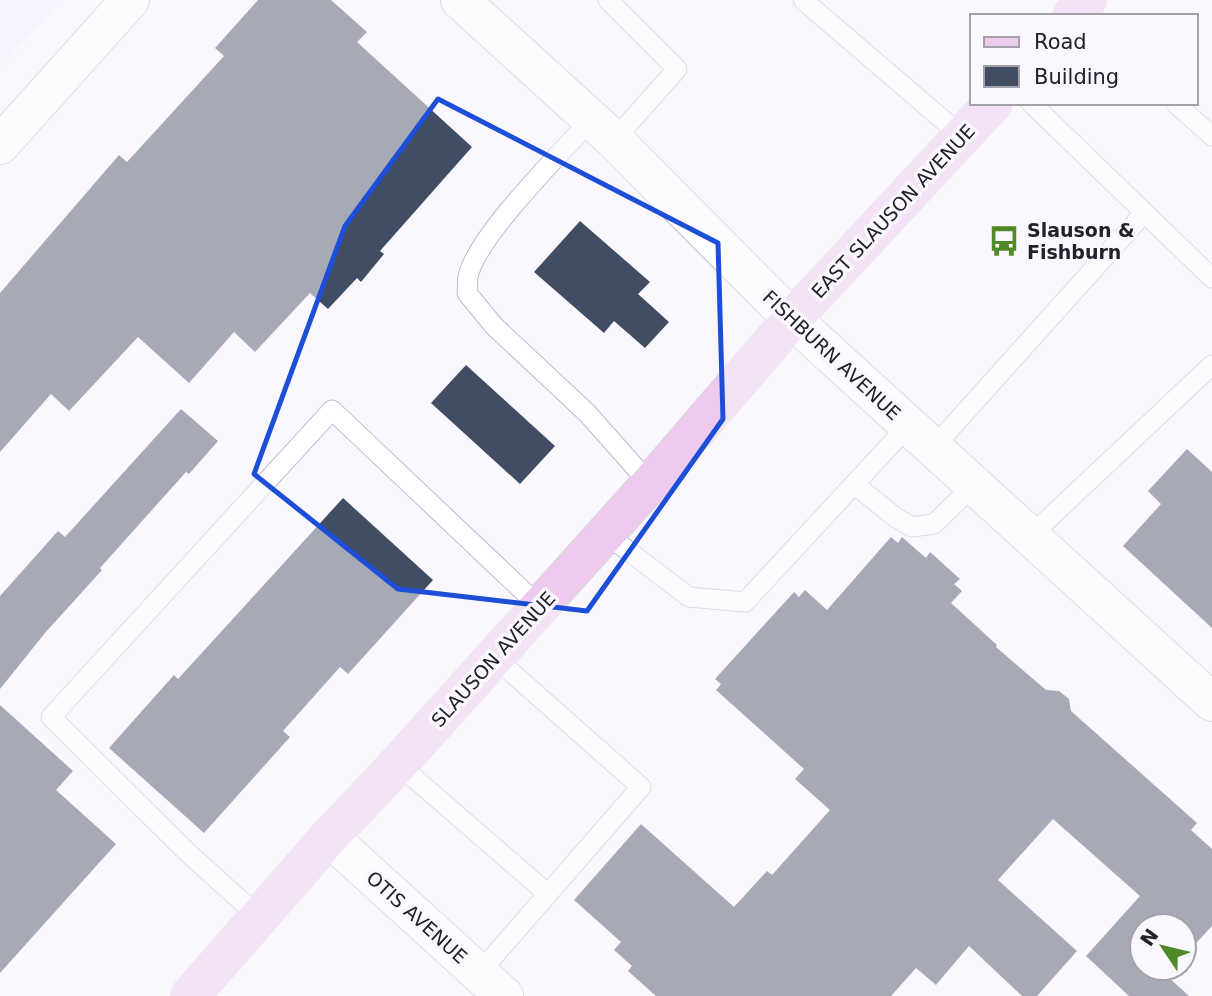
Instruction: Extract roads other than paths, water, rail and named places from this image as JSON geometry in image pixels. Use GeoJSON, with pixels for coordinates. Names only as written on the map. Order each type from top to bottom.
{"type":"FeatureCollection","features":[{"type":"Feature","properties":{"kind":"main road","name":"EAST SLAUSON AVENUE"},"geometry":{"type":"LineString","coordinates":[[792,319],[991,105]]}},
{"type":"Feature","properties":{"kind":"main road","name":"SLAUSON AVENUE"},"geometry":{"type":"LineString","coordinates":[[190,996],[329,837],[606,534],[792,319]]}},
{"type":"Feature","properties":{"kind":"street"},"geometry":{"type":"LineString","coordinates":[[0,145],[130,0]]}},
{"type":"Feature","properties":{"kind":"street","name":"FISHBURN AVENUE"},"geometry":{"type":"LineString","coordinates":[[460,0],[603,130],[792,319],[1212,702]]}},
{"type":"Feature","properties":{"kind":"street","name":"OTIS AVENUE"},"geometry":{"type":"LineString","coordinates":[[329,837],[493,989]]}},
{"type":"Feature","properties":{"kind":"lane"},"geometry":{"type":"LineString","coordinates":[[608,0],[677,69],[516,202],[480,250],[468,275],[467,293],[494,326],[587,413],[650,484]]}},
{"type":"Feature","properties":{"kind":"lane"},"geometry":{"type":"LineString","coordinates":[[803,0],[963,137]]}},
{"type":"Feature","properties":{"kind":"lane"},"geometry":{"type":"LineString","coordinates":[[1033,105],[1212,278]]}},
{"type":"Feature","properties":{"kind":"lane"},"geometry":{"type":"LineString","coordinates":[[1177,105],[1212,136]]}},
{"type":"Feature","properties":{"kind":"lane"},"geometry":{"type":"LineString","coordinates":[[606,534],[689,597],[745,602],[854,484],[921,437],[1144,213]]}},
{"type":"Feature","properties":{"kind":"lane"},"geometry":{"type":"LineString","coordinates":[[1030,536],[1212,365]]}},
{"type":"Feature","properties":{"kind":"lane"},"geometry":{"type":"LineString","coordinates":[[260,918],[187,852],[51,717],[332,410],[540,607]]}},
{"type":"Feature","properties":{"kind":"lane"},"geometry":{"type":"LineString","coordinates":[[854,484],[912,527],[934,524],[974,485]]}},
{"type":"Feature","properties":{"kind":"lane"},"geometry":{"type":"LineString","coordinates":[[493,989],[548,894],[641,787],[494,657]]}},
{"type":"Feature","properties":{"kind":"lane"},"geometry":{"type":"LineString","coordinates":[[398,764],[548,894]]}},
{"type":"Feature","properties":{"kind":"place","name":"Slauson & Fishburn"},"geometry":{"type":"Point","coordinates":[1004,241]}}]}
